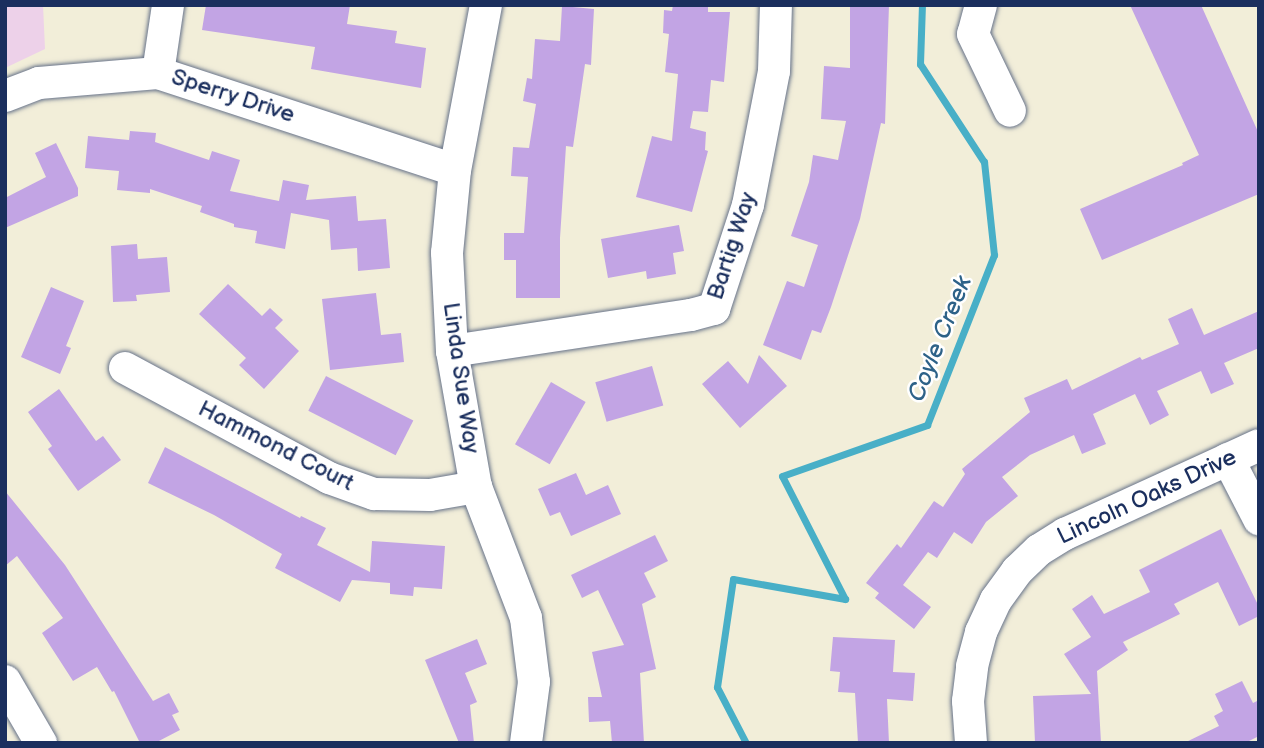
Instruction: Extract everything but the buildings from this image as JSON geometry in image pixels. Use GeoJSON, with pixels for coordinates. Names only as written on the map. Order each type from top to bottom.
{"type":"FeatureCollection","features":[{"type":"Feature","properties":{"kind":"street"},"geometry":{"type":"LineString","coordinates":[[158,73],[168,5]]}},
{"type":"Feature","properties":{"kind":"street","name":"Linda Sue Way"},"geometry":{"type":"LineString","coordinates":[[486,5],[455,170],[447,253],[452,351],[476,487],[526,618],[534,682],[526,743]]}},
{"type":"Feature","properties":{"kind":"street","name":"Bartig Way"},"geometry":{"type":"LineString","coordinates":[[452,351],[691,315],[714,309],[748,205],[774,71],[776,5]]}},
{"type":"Feature","properties":{"kind":"street"},"geometry":{"type":"LineString","coordinates":[[981,5],[973,34],[1010,111]]}},
{"type":"Feature","properties":{"kind":"street","name":"Sperry Drive"},"geometry":{"type":"LineString","coordinates":[[5,96],[39,83],[158,73],[455,170]]}},
{"type":"Feature","properties":{"kind":"street","name":"Hammond Court"},"geometry":{"type":"LineString","coordinates":[[125,368],[329,478],[374,494],[429,495],[476,487]]}},
{"type":"Feature","properties":{"kind":"street","name":"Lincoln Oaks Drive"},"geometry":{"type":"LineString","coordinates":[[971,743],[968,701],[978,643],[996,600],[1017,571],[1039,550],[1065,534],[1259,444]]}},
{"type":"Feature","properties":{"kind":"street"},"geometry":{"type":"LineString","coordinates":[[1228,459],[1259,519]]}},
{"type":"Feature","properties":{"kind":"street"},"geometry":{"type":"LineString","coordinates":[[5,681],[41,743]]}},
{"type":"Feature","properties":{"kind":"shaded area"},"geometry":{"type":"Polygon","coordinates":[[[5,5],[43,5],[45,49],[5,68],[5,5]]]}},
{"type":"Feature","properties":{"kind":"waterway","name":"Coyle Creek"},"geometry":{"type":"LineString","coordinates":[[746,743],[717,687],[733,579],[845,599],[782,476],[927,425],[994,255],[984,162],[920,64],[922,5]]}}]}
